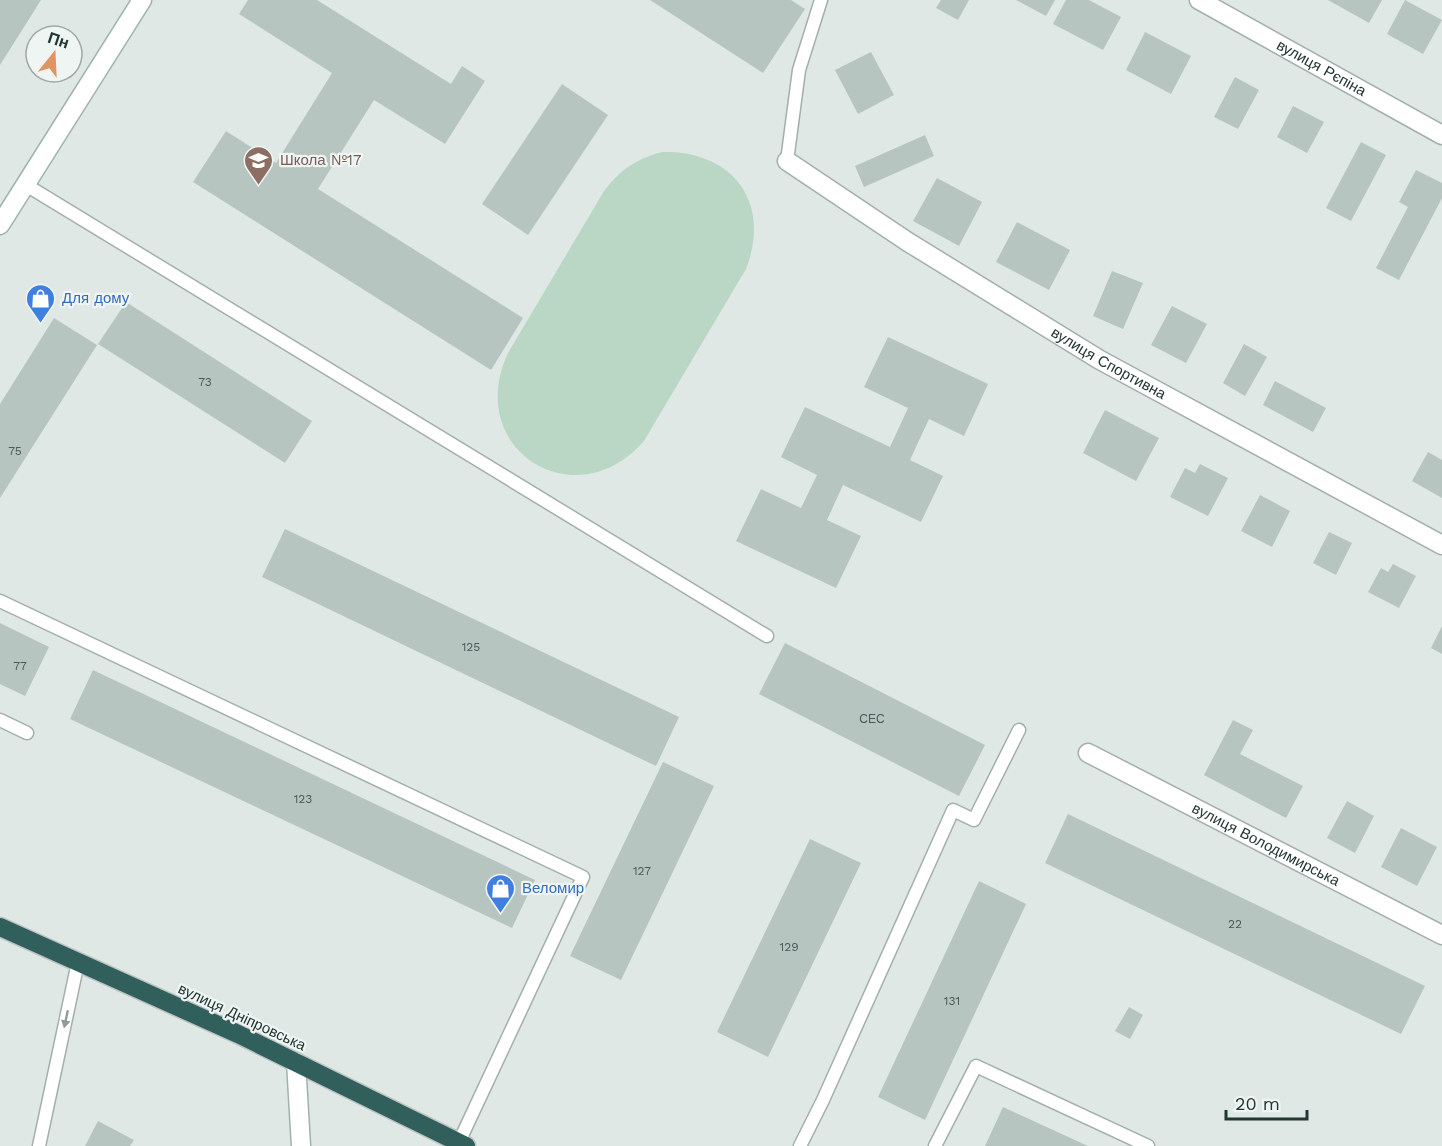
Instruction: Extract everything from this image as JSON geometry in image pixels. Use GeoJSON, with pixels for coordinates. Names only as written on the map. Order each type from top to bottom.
{"type":"FeatureCollection","features":[{"type":"Feature","properties":{"kind":"highway","name":"вулиця Дніпровська"},"geometry":{"type":"LineString","coordinates":[[0,927],[296,1062],[462,1144]]}},
{"type":"Feature","properties":{"kind":"street"},"geometry":{"type":"LineString","coordinates":[[0,225],[142,0]]}},
{"type":"Feature","properties":{"kind":"street","name":"вулиця Рєпіна"},"geometry":{"type":"LineString","coordinates":[[1199,0],[1442,135]]}},
{"type":"Feature","properties":{"kind":"street","name":"вулиця Спортивна"},"geometry":{"type":"LineString","coordinates":[[787,160],[908,242],[1100,360],[1442,545]]}},
{"type":"Feature","properties":{"kind":"street","name":"вулиця Володимирська"},"geometry":{"type":"LineString","coordinates":[[1088,753],[1442,935]]}},
{"type":"Feature","properties":{"kind":"street"},"geometry":{"type":"LineString","coordinates":[[296,1062],[301,1146]]}},
{"type":"Feature","properties":{"kind":"lane"},"geometry":{"type":"LineString","coordinates":[[787,160],[799,70],[821,0]]}},
{"type":"Feature","properties":{"kind":"lane"},"geometry":{"type":"LineString","coordinates":[[26,185],[767,636]]}},
{"type":"Feature","properties":{"kind":"lane"},"geometry":{"type":"LineString","coordinates":[[0,601],[583,877],[462,1144]]}},
{"type":"Feature","properties":{"kind":"lane"},"geometry":{"type":"LineString","coordinates":[[0,720],[27,733]]}},
{"type":"Feature","properties":{"kind":"lane"},"geometry":{"type":"LineString","coordinates":[[800,1146],[823,1100],[953,810],[974,820],[1019,730]]}},
{"type":"Feature","properties":{"kind":"lane"},"geometry":{"type":"LineString","coordinates":[[39,1146],[78,962]]}},
{"type":"Feature","properties":{"kind":"lane"},"geometry":{"type":"LineString","coordinates":[[935,1146],[976,1066],[1148,1146]]}},
{"type":"Feature","properties":{"kind":"green space"},"geometry":{"type":"Polygon","coordinates":[[[662,152],[687,154],[708,160],[726,170],[740,185],[749,202],[754,222],[753,245],[746,269],[644,441],[616,464],[587,474],[559,473],[533,463],[513,444],[501,418],[498,388],[508,353],[604,191],[629,166],[662,152]]]}},
{"type":"Feature","properties":{"kind":"building"},"geometry":{"type":"Polygon","coordinates":[[[0,0],[41,0],[24,24],[0,65],[0,0]]]}},
{"type":"Feature","properties":{"kind":"building","name":"Школа №17"},"geometry":{"type":"Polygon","coordinates":[[[248,0],[317,0],[451,84],[462,66],[485,81],[445,144],[374,100],[318,189],[523,318],[491,370],[193,182],[226,131],[276,163],[332,73],[239,14],[248,0]]]}},
{"type":"Feature","properties":{"kind":"building"},"geometry":{"type":"Polygon","coordinates":[[[650,0],[791,0],[805,9],[763,73],[650,0]]]}},
{"type":"Feature","properties":{"kind":"building"},"geometry":{"type":"Polygon","coordinates":[[[941,0],[969,0],[958,20],[936,8],[941,0]]]}},
{"type":"Feature","properties":{"kind":"building"},"geometry":{"type":"Polygon","coordinates":[[[1016,0],[1055,0],[1046,16],[1016,0]]]}},
{"type":"Feature","properties":{"kind":"building"},"geometry":{"type":"Polygon","coordinates":[[[1066,0],[1089,0],[1121,17],[1103,50],[1053,24],[1066,0]]]}},
{"type":"Feature","properties":{"kind":"building"},"geometry":{"type":"Polygon","coordinates":[[[1328,0],[1382,0],[1369,23],[1328,0]]]}},
{"type":"Feature","properties":{"kind":"building"},"geometry":{"type":"Polygon","coordinates":[[[1405,0],[1442,20],[1423,54],[1387,34],[1405,0]]]}},
{"type":"Feature","properties":{"kind":"building"},"geometry":{"type":"Polygon","coordinates":[[[1145,32],[1191,56],[1171,94],[1126,70],[1145,32]]]}},
{"type":"Feature","properties":{"kind":"building"},"geometry":{"type":"Polygon","coordinates":[[[871,52],[894,95],[858,114],[835,70],[871,52]]]}},
{"type":"Feature","properties":{"kind":"building"},"geometry":{"type":"Polygon","coordinates":[[[1235,77],[1259,90],[1238,129],[1214,117],[1235,77]]]}},
{"type":"Feature","properties":{"kind":"building"},"geometry":{"type":"Polygon","coordinates":[[[562,84],[608,115],[528,235],[482,204],[562,84]]]}},
{"type":"Feature","properties":{"kind":"building"},"geometry":{"type":"Polygon","coordinates":[[[1293,106],[1324,122],[1307,153],[1277,137],[1293,106]]]}},
{"type":"Feature","properties":{"kind":"building"},"geometry":{"type":"Polygon","coordinates":[[[925,135],[934,156],[864,187],[855,166],[925,135]]]}},
{"type":"Feature","properties":{"kind":"building"},"geometry":{"type":"Polygon","coordinates":[[[1361,142],[1386,155],[1351,221],[1326,208],[1361,142]]]}},
{"type":"Feature","properties":{"kind":"building"},"geometry":{"type":"Polygon","coordinates":[[[1416,170],[1442,183],[1442,198],[1399,280],[1376,268],[1408,207],[1399,202],[1416,170]]]}},
{"type":"Feature","properties":{"kind":"building"},"geometry":{"type":"Polygon","coordinates":[[[937,178],[982,202],[959,246],[913,221],[937,178]]]}},
{"type":"Feature","properties":{"kind":"building"},"geometry":{"type":"Polygon","coordinates":[[[1017,222],[1070,250],[1049,290],[996,262],[1017,222]]]}},
{"type":"Feature","properties":{"kind":"building"},"geometry":{"type":"Polygon","coordinates":[[[1112,271],[1143,283],[1123,329],[1093,316],[1112,271]]]}},
{"type":"Feature","properties":{"kind":"building"},"geometry":{"type":"Polygon","coordinates":[[[126,302],[312,421],[285,463],[98,344],[126,302]]]}},
{"type":"Feature","properties":{"kind":"building"},"geometry":{"type":"Polygon","coordinates":[[[1172,306],[1207,324],[1186,363],[1151,345],[1172,306]]]}},
{"type":"Feature","properties":{"kind":"building"},"geometry":{"type":"Polygon","coordinates":[[[54,318],[97,345],[0,498],[0,404],[54,318]]]}},
{"type":"Feature","properties":{"kind":"building"},"geometry":{"type":"Polygon","coordinates":[[[888,337],[988,384],[964,436],[929,419],[910,460],[943,476],[921,522],[843,485],[827,520],[861,536],[836,588],[736,541],[761,489],[801,508],[817,475],[781,457],[805,407],[890,447],[908,408],[864,387],[888,337]]]}},
{"type":"Feature","properties":{"kind":"building"},"geometry":{"type":"Polygon","coordinates":[[[1244,344],[1267,357],[1245,396],[1223,383],[1244,344]]]}},
{"type":"Feature","properties":{"kind":"building"},"geometry":{"type":"Polygon","coordinates":[[[1275,381],[1326,408],[1313,432],[1263,405],[1275,381]]]}},
{"type":"Feature","properties":{"kind":"building"},"geometry":{"type":"Polygon","coordinates":[[[1105,410],[1159,438],[1136,481],[1083,453],[1105,410]]]}},
{"type":"Feature","properties":{"kind":"building"},"geometry":{"type":"Polygon","coordinates":[[[1428,452],[1442,460],[1442,498],[1412,481],[1428,452]]]}},
{"type":"Feature","properties":{"kind":"building"},"geometry":{"type":"Polygon","coordinates":[[[1200,464],[1228,478],[1208,516],[1170,497],[1185,468],[1195,473],[1200,464]]]}},
{"type":"Feature","properties":{"kind":"building"},"geometry":{"type":"Polygon","coordinates":[[[1260,495],[1290,511],[1272,547],[1241,531],[1260,495]]]}},
{"type":"Feature","properties":{"kind":"building"},"geometry":{"type":"Polygon","coordinates":[[[285,529],[679,717],[656,766],[262,577],[285,529]]]}},
{"type":"Feature","properties":{"kind":"building"},"geometry":{"type":"Polygon","coordinates":[[[1329,532],[1352,543],[1336,575],[1313,563],[1329,532]]]}},
{"type":"Feature","properties":{"kind":"building"},"geometry":{"type":"Polygon","coordinates":[[[1393,564],[1416,576],[1399,608],[1368,592],[1381,568],[1388,572],[1393,564]]]}},
{"type":"Feature","properties":{"kind":"building"},"geometry":{"type":"Polygon","coordinates":[[[0,623],[49,647],[25,696],[0,684],[0,623]]]}},
{"type":"Feature","properties":{"kind":"building"},"geometry":{"type":"Polygon","coordinates":[[[1442,626],[1442,654],[1431,648],[1442,626]]]}},
{"type":"Feature","properties":{"kind":"building"},"geometry":{"type":"Polygon","coordinates":[[[785,643],[985,745],[959,796],[759,694],[785,643]]]}},
{"type":"Feature","properties":{"kind":"building"},"geometry":{"type":"Polygon","coordinates":[[[93,670],[535,880],[512,928],[70,719],[93,670]]]}},
{"type":"Feature","properties":{"kind":"building"},"geometry":{"type":"Polygon","coordinates":[[[1233,720],[1253,730],[1240,754],[1303,786],[1286,818],[1204,775],[1233,720]]]}},
{"type":"Feature","properties":{"kind":"building"},"geometry":{"type":"Polygon","coordinates":[[[663,762],[714,786],[621,980],[570,956],[663,762]]]}},
{"type":"Feature","properties":{"kind":"building"},"geometry":{"type":"Polygon","coordinates":[[[1347,801],[1374,816],[1355,853],[1327,838],[1347,801]]]}},
{"type":"Feature","properties":{"kind":"building"},"geometry":{"type":"Polygon","coordinates":[[[1068,814],[1425,986],[1401,1034],[1045,863],[1068,814]]]}},
{"type":"Feature","properties":{"kind":"building"},"geometry":{"type":"Polygon","coordinates":[[[1401,828],[1437,847],[1417,886],[1381,867],[1401,828]]]}},
{"type":"Feature","properties":{"kind":"building"},"geometry":{"type":"Polygon","coordinates":[[[810,839],[861,863],[768,1057],[717,1032],[810,839]]]}},
{"type":"Feature","properties":{"kind":"building"},"geometry":{"type":"Polygon","coordinates":[[[979,881],[1026,904],[925,1120],[878,1097],[979,881]]]}},
{"type":"Feature","properties":{"kind":"building"},"geometry":{"type":"Polygon","coordinates":[[[1129,1007],[1143,1015],[1130,1039],[1115,1031],[1129,1007]]]}},
{"type":"Feature","properties":{"kind":"building"},"geometry":{"type":"Polygon","coordinates":[[[1003,1107],[1088,1146],[985,1146],[1003,1107]]]}},
{"type":"Feature","properties":{"kind":"building"},"geometry":{"type":"Polygon","coordinates":[[[98,1121],[134,1140],[130,1146],[85,1146],[98,1121]]]}},
{"type":"Feature","properties":{"kind":"place","name":"Школа №17"},"geometry":{"type":"Point","coordinates":[259,186]}},
{"type":"Feature","properties":{"kind":"place","name":"Для дому"},"geometry":{"type":"Point","coordinates":[41,324]}},
{"type":"Feature","properties":{"kind":"place","name":"Веломир"},"geometry":{"type":"Point","coordinates":[501,914]}}]}
